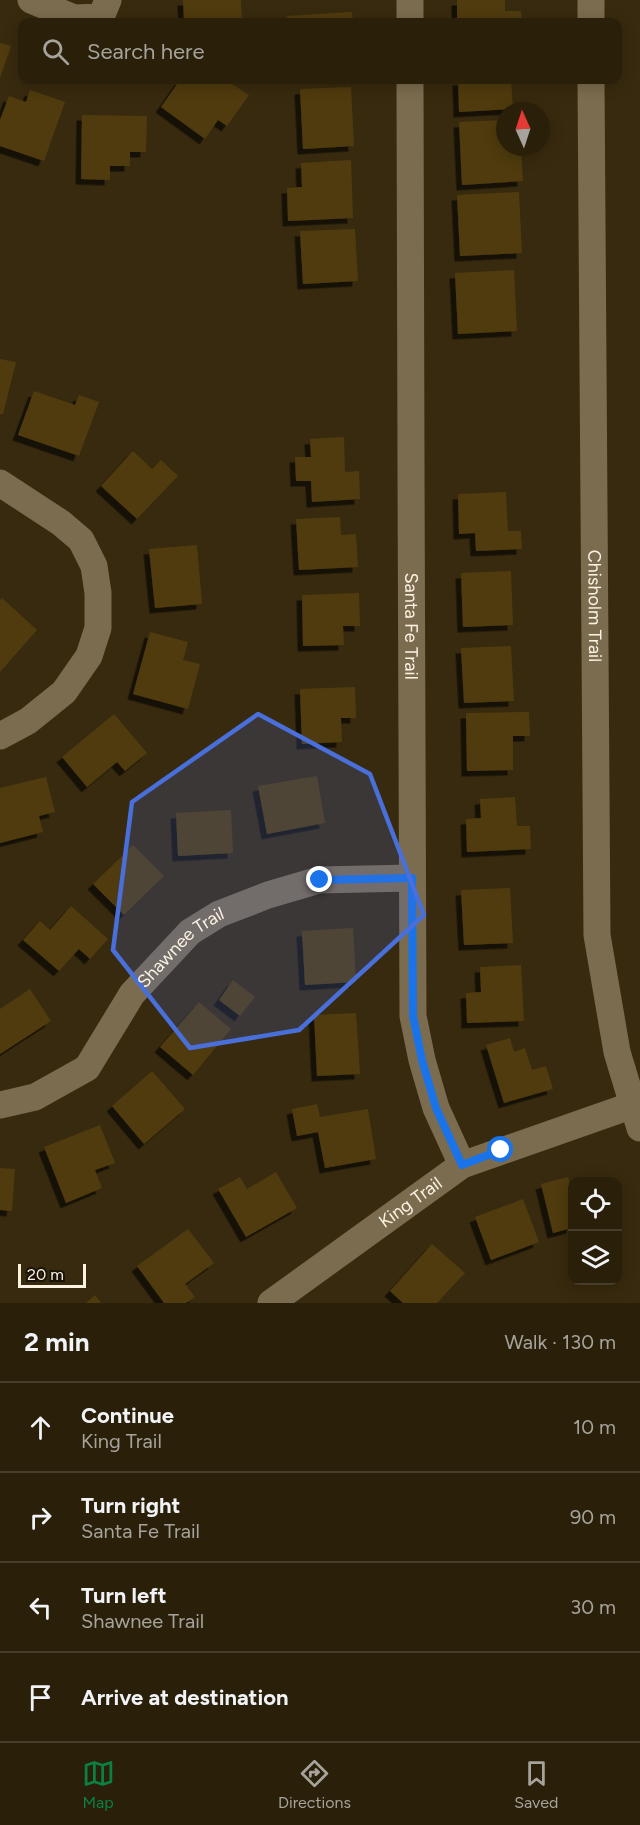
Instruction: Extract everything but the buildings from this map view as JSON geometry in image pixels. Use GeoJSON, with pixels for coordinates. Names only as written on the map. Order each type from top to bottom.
{"type":"FeatureCollection","features":[{"type":"Feature","properties":{"kind":"street"},"geometry":{"type":"LineString","coordinates":[[31,0],[74,18],[101,17],[108,0]]}},
{"type":"Feature","properties":{"kind":"street"},"geometry":{"type":"LineString","coordinates":[[410,0],[410,18]]}},
{"type":"Feature","properties":{"kind":"street"},"geometry":{"type":"LineString","coordinates":[[591,0],[591,18]]}},
{"type":"Feature","properties":{"kind":"street","name":"Santa Fe Trail"},"geometry":{"type":"LineString","coordinates":[[410,84],[413,1016],[422,1060],[436,1108],[462,1165]]}},
{"type":"Feature","properties":{"kind":"street","name":"Chisholm Trail"},"geometry":{"type":"LineString","coordinates":[[591,84],[597,935],[617,1052],[637,1116]]}},
{"type":"Feature","properties":{"kind":"street"},"geometry":{"type":"LineString","coordinates":[[0,483],[61,523],[81,540],[94,566],[98,593],[98,628],[89,656],[63,692],[28,721],[0,736]]}},
{"type":"Feature","properties":{"kind":"street","name":"Shawnee Trail"},"geometry":{"type":"LineString","coordinates":[[0,1105],[35,1097],[87,1068],[132,994],[190,932],[219,914],[267,895],[320,880],[412,878]]}},
{"type":"Feature","properties":{"kind":"street","name":"King Trail"},"geometry":{"type":"LineString","coordinates":[[271,1303],[462,1165],[637,1116]]}},
{"type":"Feature","properties":{"kind":"highlighted area"},"geometry":{"type":"Polygon","coordinates":[[[258,714],[370,774],[424,915],[299,1030],[190,1048],[113,950],[132,802],[258,714]]]}},
{"type":"Feature","properties":{"kind":"route"},"geometry":{"type":"LineString","coordinates":[[320,880],[412,878],[413,1016],[422,1060],[436,1108],[462,1165],[501,1150]]}}]}
